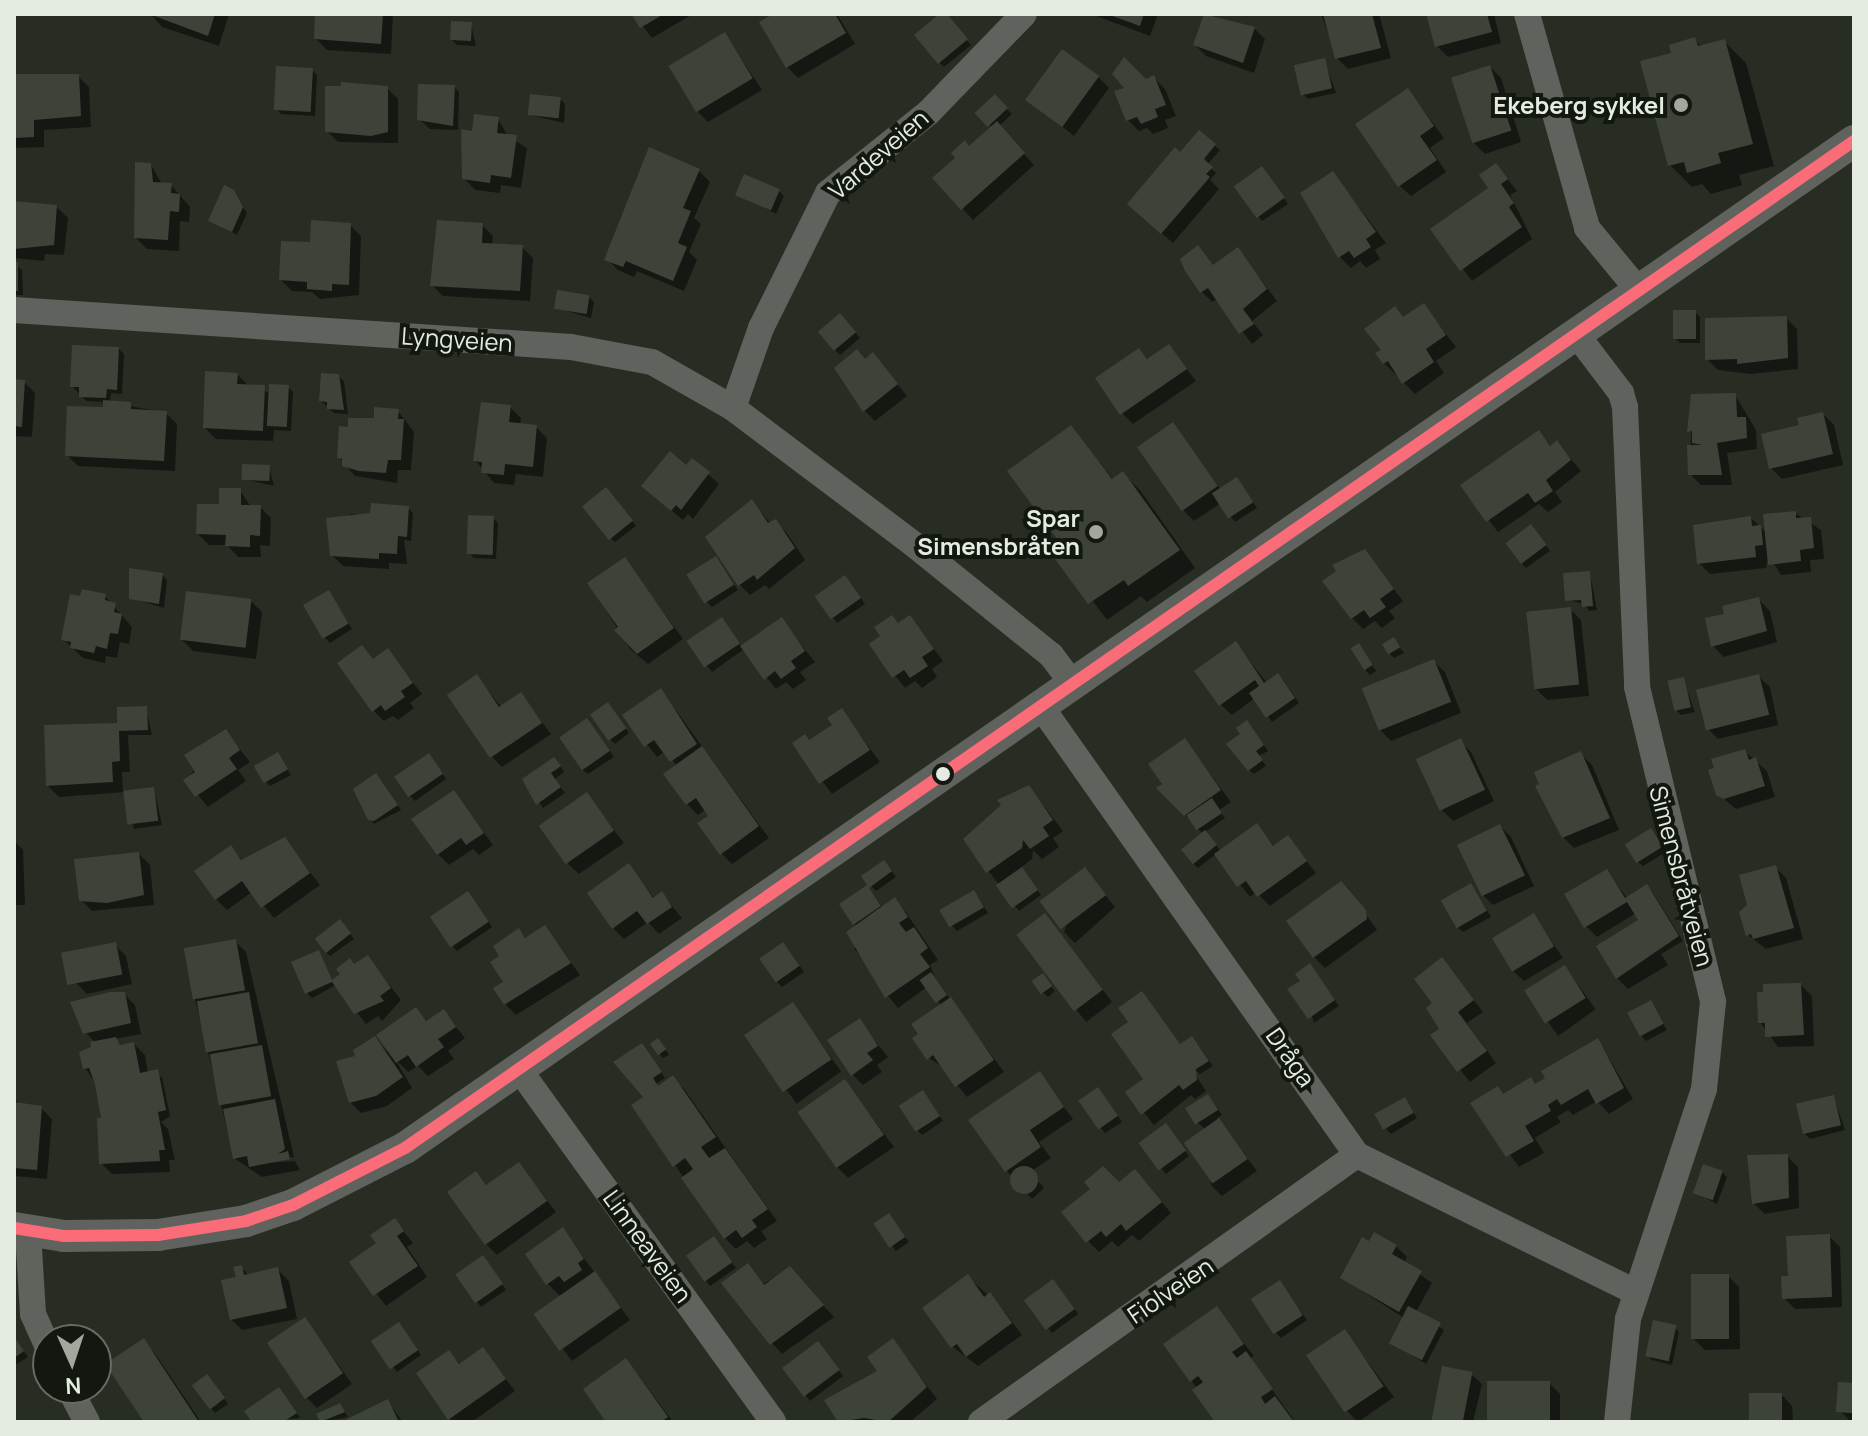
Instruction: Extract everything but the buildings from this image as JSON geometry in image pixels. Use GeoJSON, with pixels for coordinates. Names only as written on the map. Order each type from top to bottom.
{"type":"FeatureCollection","features":[{"type":"Feature","properties":{"kind":"street","name":"Vardeveien"},"geometry":{"type":"LineString","coordinates":[[733,408],[784,277],[828,193],[929,112],[1024,14]]}},
{"type":"Feature","properties":{"kind":"street"},"geometry":{"type":"LineString","coordinates":[[1527,14],[1587,228],[1639,291]]}},
{"type":"Feature","properties":{"kind":"street"},"geometry":{"type":"LineString","coordinates":[[37,1324],[33,1314],[21,1230],[158,1235],[269,1213],[358,1175],[521,1072],[1854,141]]}},
{"type":"Feature","properties":{"kind":"street","name":"Lyngveien"},"geometry":{"type":"LineString","coordinates":[[14,310],[571,347],[652,362],[733,408],[1036,642],[1074,685]]}},
{"type":"Feature","properties":{"kind":"street","name":"Simensbråtveien"},"geometry":{"type":"LineString","coordinates":[[1577,335],[1621,393],[1625,407],[1637,687],[1713,1002],[1704,1089],[1635,1292],[1617,1422]]}},
{"type":"Feature","properties":{"kind":"street","name":"Dråga"},"geometry":{"type":"LineString","coordinates":[[1042,708],[1357,1155],[1635,1292]]}},
{"type":"Feature","properties":{"kind":"street","name":"Linneaveien"},"geometry":{"type":"LineString","coordinates":[[521,1072],[773,1422]]}},
{"type":"Feature","properties":{"kind":"street","name":"Fiolveien"},"geometry":{"type":"LineString","coordinates":[[981,1422],[1357,1155]]}},
{"type":"Feature","properties":{"kind":"street"},"geometry":{"type":"LineString","coordinates":[[77,1404],[87,1422]]}},
{"type":"Feature","properties":{"kind":"transit line"},"geometry":{"type":"LineString","coordinates":[[14,1228],[64,1236],[158,1235],[246,1221],[293,1205],[405,1148],[1854,141]]}},
{"type":"Feature","properties":{"kind":"place","name":"Ekeberg sykkel"},"geometry":{"type":"Point","coordinates":[1681,105]}},
{"type":"Feature","properties":{"kind":"place","name":"Spar Simensbråten"},"geometry":{"type":"Point","coordinates":[1096,532]}}]}
